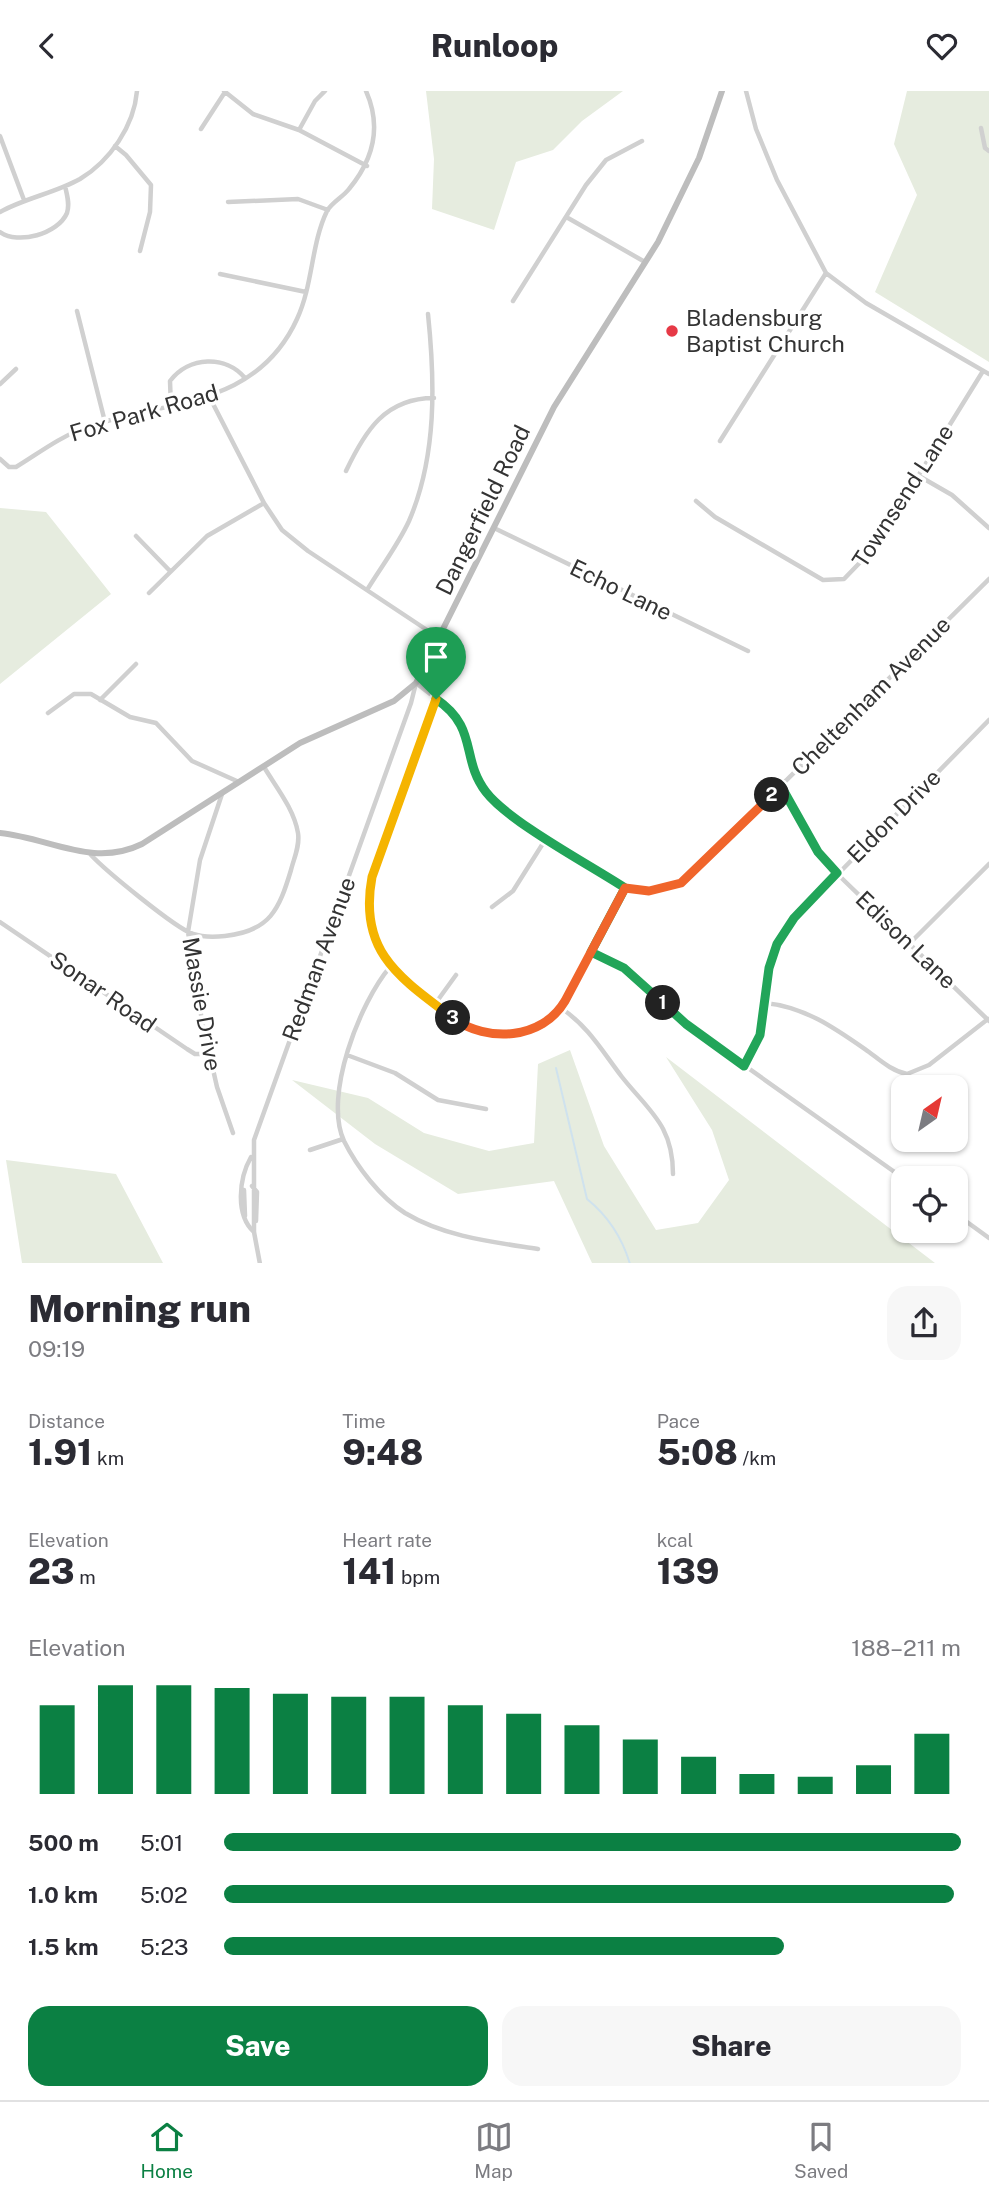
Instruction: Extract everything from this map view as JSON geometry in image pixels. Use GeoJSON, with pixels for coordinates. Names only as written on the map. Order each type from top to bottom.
{"type":"FeatureCollection","features":[{"type":"Feature","properties":{"kind":"street"},"geometry":{"type":"LineString","coordinates":[[0,212],[84,176],[115,146],[131,119],[137,91]]}},
{"type":"Feature","properties":{"kind":"street"},"geometry":{"type":"LineString","coordinates":[[201,129],[224,91],[253,114],[299,130],[367,166],[375,120],[366,91]]}},
{"type":"Feature","properties":{"kind":"street"},"geometry":{"type":"LineString","coordinates":[[299,130],[315,101],[325,91]]}},
{"type":"Feature","properties":{"kind":"street","name":"Dangerfield Road"},"geometry":{"type":"LineString","coordinates":[[0,833],[91,855],[113,855],[142,844],[310,738],[394,701],[416,683],[554,407],[646,262],[688,184],[722,91]]}},
{"type":"Feature","properties":{"kind":"street"},"geometry":{"type":"LineString","coordinates":[[746,91],[756,129],[777,180],[826,273],[866,303],[989,374]]}},
{"type":"Feature","properties":{"kind":"street"},"geometry":{"type":"LineString","coordinates":[[981,128],[985,148],[989,151]]}},
{"type":"Feature","properties":{"kind":"street"},"geometry":{"type":"LineString","coordinates":[[0,136],[24,200]]}},
{"type":"Feature","properties":{"kind":"street"},"geometry":{"type":"LineString","coordinates":[[513,301],[568,218],[586,185],[606,160],[642,141]]}},
{"type":"Feature","properties":{"kind":"street"},"geometry":{"type":"LineString","coordinates":[[115,146],[151,185],[150,212],[140,251]]}},
{"type":"Feature","properties":{"kind":"street","name":"Fox Park Road"},"geometry":{"type":"LineString","coordinates":[[0,459],[12,468],[58,439],[105,422],[210,398],[245,378],[280,349],[298,318],[328,210],[367,166]]}},
{"type":"Feature","properties":{"kind":"street"},"geometry":{"type":"LineString","coordinates":[[0,232],[10,238],[23,239],[59,223],[68,208],[65,186]]}},
{"type":"Feature","properties":{"kind":"street"},"geometry":{"type":"LineString","coordinates":[[228,202],[298,199],[328,210]]}},
{"type":"Feature","properties":{"kind":"street"},"geometry":{"type":"LineString","coordinates":[[568,218],[646,262]]}},
{"type":"Feature","properties":{"kind":"street"},"geometry":{"type":"LineString","coordinates":[[720,441],[826,273]]}},
{"type":"Feature","properties":{"kind":"street"},"geometry":{"type":"LineString","coordinates":[[220,274],[306,292]]}},
{"type":"Feature","properties":{"kind":"street"},"geometry":{"type":"LineString","coordinates":[[77,311],[105,422]]}},
{"type":"Feature","properties":{"kind":"street"},"geometry":{"type":"LineString","coordinates":[[367,590],[402,535],[414,507],[434,398],[428,314]]}},
{"type":"Feature","properties":{"kind":"street"},"geometry":{"type":"LineString","coordinates":[[171,408],[170,381],[186,367],[218,361],[233,366],[245,378]]}},
{"type":"Feature","properties":{"kind":"street"},"geometry":{"type":"LineString","coordinates":[[0,384],[16,369]]}},
{"type":"Feature","properties":{"kind":"street","name":"Townsend Lane"},"geometry":{"type":"LineString","coordinates":[[696,501],[715,517],[823,580],[835,582],[851,574],[873,549],[983,371]]}},
{"type":"Feature","properties":{"kind":"street"},"geometry":{"type":"LineString","coordinates":[[210,398],[264,503],[289,537],[440,638]]}},
{"type":"Feature","properties":{"kind":"street"},"geometry":{"type":"LineString","coordinates":[[346,471],[364,435],[377,419],[409,401],[434,398]]}},
{"type":"Feature","properties":{"kind":"street"},"geometry":{"type":"LineString","coordinates":[[919,475],[961,502],[989,528]]}},
{"type":"Feature","properties":{"kind":"street"},"geometry":{"type":"LineString","coordinates":[[149,593],[207,536],[264,503]]}},
{"type":"Feature","properties":{"kind":"street","name":"Echo Lane"},"geometry":{"type":"LineString","coordinates":[[494,528],[748,652]]}},
{"type":"Feature","properties":{"kind":"street"},"geometry":{"type":"LineString","coordinates":[[136,536],[170,571]]}},
{"type":"Feature","properties":{"kind":"street","name":"Cheltenham Avenue"},"geometry":{"type":"LineString","coordinates":[[625,888],[649,891],[681,883],[989,579]]}},
{"type":"Feature","properties":{"kind":"street"},"geometry":{"type":"LineString","coordinates":[[100,700],[136,664]]}},
{"type":"Feature","properties":{"kind":"street"},"geometry":{"type":"LineString","coordinates":[[416,683],[453,712],[464,727],[472,764],[486,792],[506,811],[625,888],[561,1008],[535,1027],[503,1035],[472,1030],[435,1004],[390,967],[372,931],[370,890],[404,781],[436,699]]}},
{"type":"Feature","properties":{"kind":"street","name":"Redman Avenue"},"geometry":{"type":"LineString","coordinates":[[252,1156],[254,1140],[416,683]]}},
{"type":"Feature","properties":{"kind":"street"},"geometry":{"type":"LineString","coordinates":[[48,713],[66,698],[79,693],[100,700],[130,717],[156,723],[192,761],[240,782]]}},
{"type":"Feature","properties":{"kind":"street","name":"Eldon Drive"},"geometry":{"type":"LineString","coordinates":[[744,1066],[760,1035],[769,968],[782,936],[794,918],[989,720]]}},
{"type":"Feature","properties":{"kind":"street"},"geometry":{"type":"LineString","coordinates":[[91,855],[106,870],[188,932],[221,936],[251,932],[271,916],[280,904],[299,838],[291,812],[264,767]]}},
{"type":"Feature","properties":{"kind":"street","name":"Edison Lane"},"geometry":{"type":"LineString","coordinates":[[781,786],[818,852],[988,1019]]}},
{"type":"Feature","properties":{"kind":"street","name":"Massie Drive"},"geometry":{"type":"LineString","coordinates":[[223,793],[200,860],[188,932],[210,1054],[233,1133]]}},
{"type":"Feature","properties":{"kind":"street"},"geometry":{"type":"LineString","coordinates":[[492,907],[513,891],[547,837]]}},
{"type":"Feature","properties":{"kind":"street"},"geometry":{"type":"LineString","coordinates":[[910,943],[989,864]]}},
{"type":"Feature","properties":{"kind":"street","name":"Sonar Road"},"geometry":{"type":"LineString","coordinates":[[0,922],[187,1049],[195,1054],[210,1054]]}},
{"type":"Feature","properties":{"kind":"street"},"geometry":{"type":"LineString","coordinates":[[591,952],[624,968],[686,1024],[891,1170]]}},
{"type":"Feature","properties":{"kind":"street"},"geometry":{"type":"LineString","coordinates":[[390,967],[366,999],[341,1072],[338,1097],[343,1139],[370,1181],[405,1213],[434,1227],[465,1236],[538,1249]]}},
{"type":"Feature","properties":{"kind":"street"},"geometry":{"type":"LineString","coordinates":[[435,1004],[456,975]]}},
{"type":"Feature","properties":{"kind":"street"},"geometry":{"type":"LineString","coordinates":[[765,1003],[785,1005],[816,1017],[884,1063],[907,1074],[925,1069],[988,1019]]}},
{"type":"Feature","properties":{"kind":"street"},"geometry":{"type":"LineString","coordinates":[[561,1008],[586,1028],[624,1080],[654,1111],[667,1136],[673,1174]]}},
{"type":"Feature","properties":{"kind":"street"},"geometry":{"type":"LineString","coordinates":[[347,1055],[395,1073],[438,1100],[486,1109]]}},
{"type":"Feature","properties":{"kind":"street"},"geometry":{"type":"LineString","coordinates":[[310,1150],[343,1139]]}},
{"type":"Feature","properties":{"kind":"street"},"geometry":{"type":"LineString","coordinates":[[252,1156],[253,1185],[257,1192],[254,1232],[260,1263]]}},
{"type":"Feature","properties":{"kind":"street"},"geometry":{"type":"LineString","coordinates":[[252,1156],[242,1186],[246,1194],[244,1223],[254,1232]]}},
{"type":"Feature","properties":{"kind":"street"},"geometry":{"type":"LineString","coordinates":[[968,1223],[989,1238]]}},
{"type":"Feature","properties":{"kind":"shaded area"},"geometry":{"type":"Polygon","coordinates":[[[426,91],[623,91],[582,121],[553,150],[516,162],[494,230],[432,209],[434,159],[426,91]]]}},
{"type":"Feature","properties":{"kind":"shaded area"},"geometry":{"type":"Polygon","coordinates":[[[907,91],[989,91],[989,362],[875,292],[917,195],[894,144],[907,91]]]}},
{"type":"Feature","properties":{"kind":"shaded area"},"geometry":{"type":"Polygon","coordinates":[[[0,508],[46,512],[111,594],[0,684],[0,508]]]}},
{"type":"Feature","properties":{"kind":"shaded area"},"geometry":{"type":"Polygon","coordinates":[[[570,1050],[604,1146],[656,1230],[698,1223],[729,1180],[712,1130],[666,1057],[891,1229],[891,1243],[909,1243],[935,1263],[592,1263],[554,1181],[458,1194],[375,1144],[292,1080],[368,1098],[424,1133],[489,1151],[534,1143],[538,1064],[570,1050]]]}},
{"type":"Feature","properties":{"kind":"shaded area"},"geometry":{"type":"Polygon","coordinates":[[[6,1160],[116,1174],[163,1263],[22,1263],[6,1160]]]}},
{"type":"Feature","properties":{"kind":"waterway"},"geometry":{"type":"LineString","coordinates":[[556,1068],[587,1199],[613,1228],[630,1263]]}},
{"type":"Feature","properties":{"kind":"place","name":"Bladensburg Baptist Church"},"geometry":{"type":"Point","coordinates":[672,331]}},
{"type":"Feature","properties":{"kind":"route"},"geometry":{"type":"LineString","coordinates":[[436,699],[404,781],[372,877],[370,918],[377,944],[390,967],[401,979],[460,1023],[482,1033],[520,1033],[557,1013],[625,888],[649,891],[681,883],[781,786],[818,852],[837,873],[794,918],[777,944],[769,968],[760,1035],[744,1066],[686,1024],[624,968],[591,952],[625,888],[495,802],[478,779],[464,727],[447,706],[436,699]]}}]}
